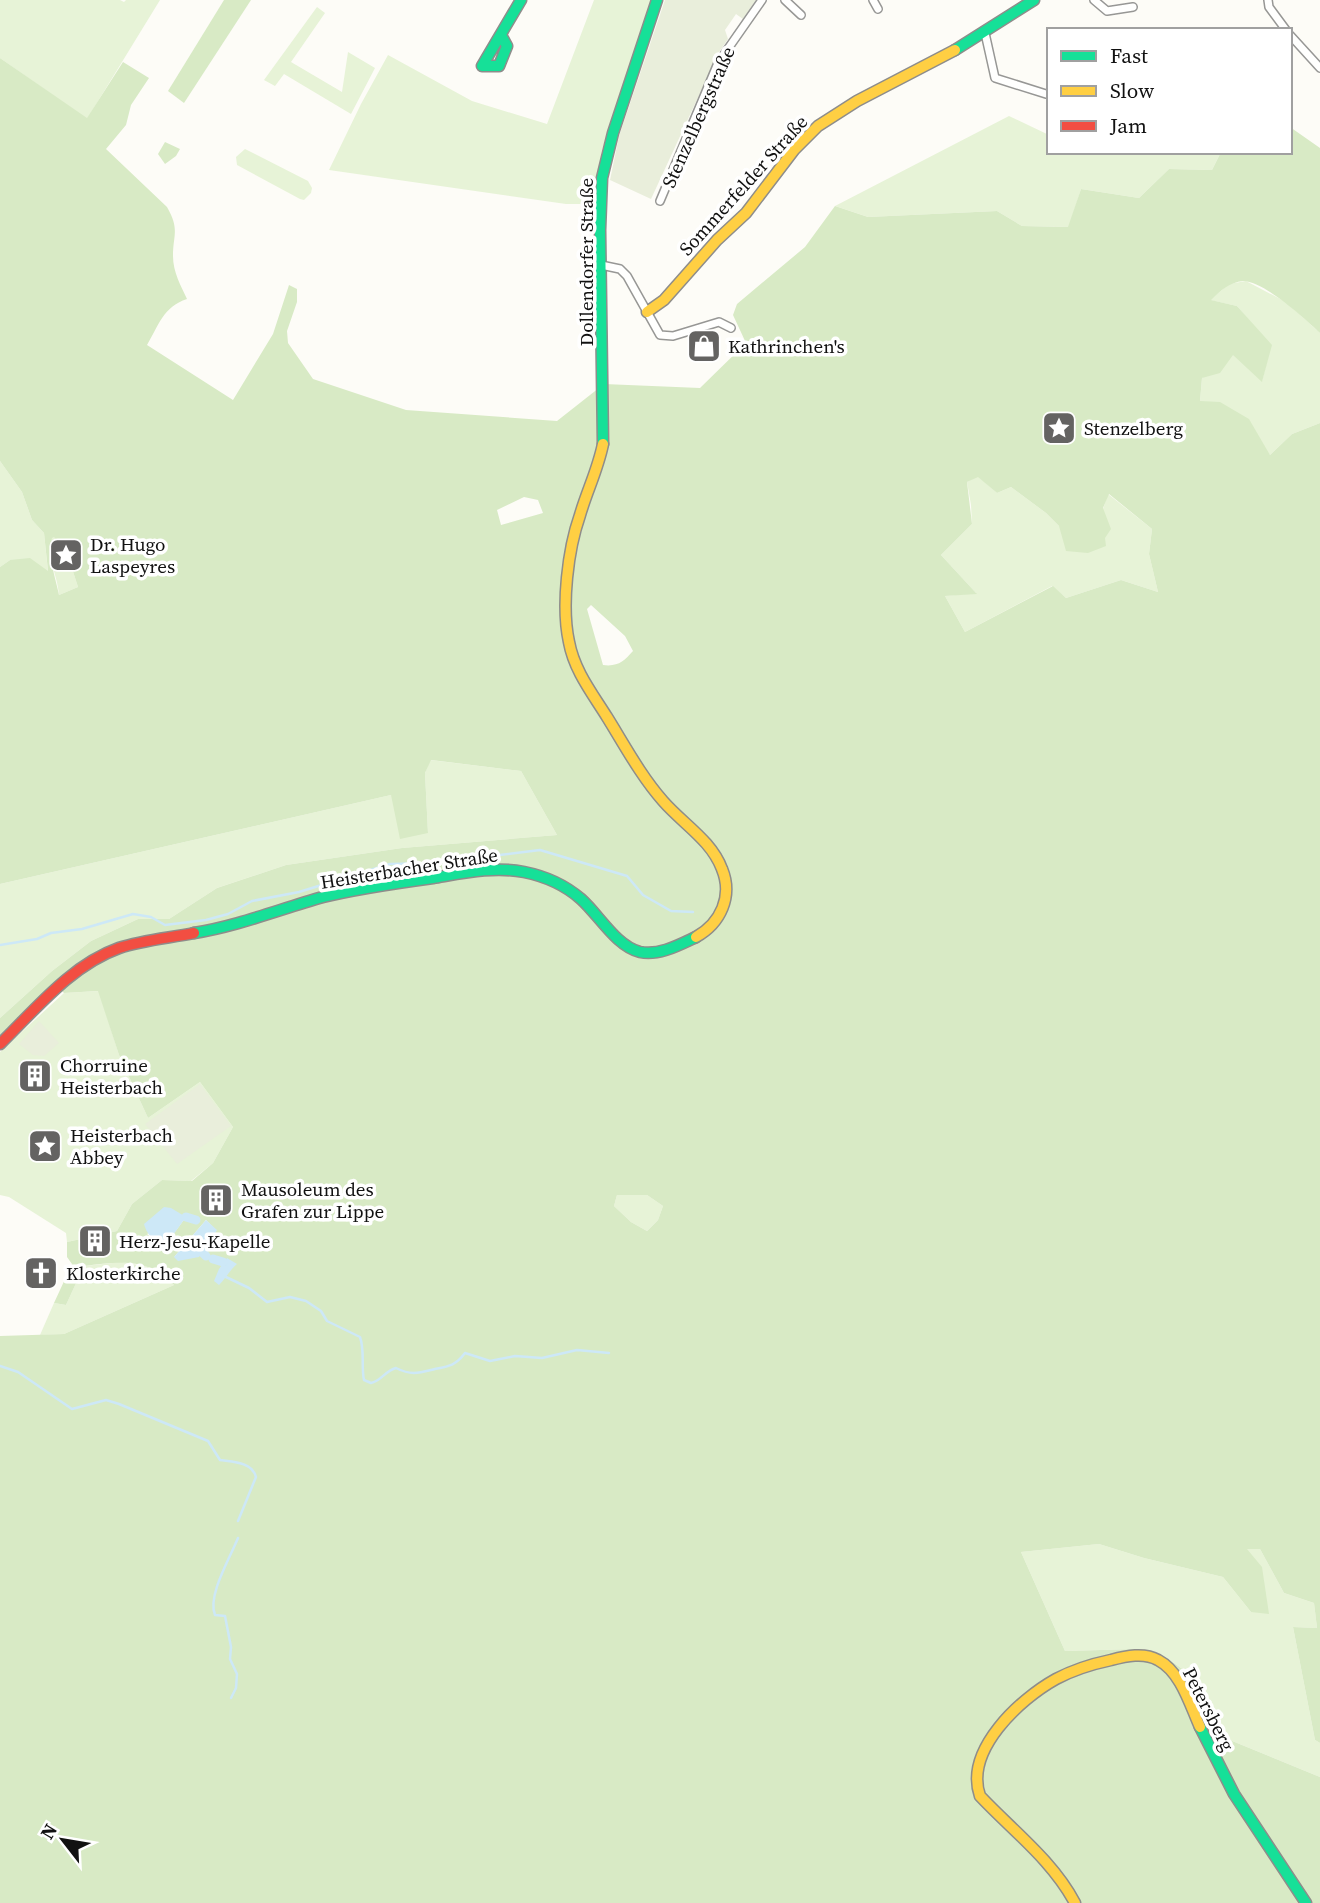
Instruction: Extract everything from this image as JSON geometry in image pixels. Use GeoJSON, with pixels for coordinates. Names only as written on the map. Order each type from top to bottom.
{"type":"FeatureCollection","features":[{"type":"Feature","properties":{"kind":"main road"},"geometry":{"type":"LineString","coordinates":[[501,36],[521,0]]}},
{"type":"Feature","properties":{"kind":"main road","name":"Dollendorfer Straße"},"geometry":{"type":"LineString","coordinates":[[604,406],[601,198],[606,159],[657,0]]}},
{"type":"Feature","properties":{"kind":"main road","name":"Sommerfelder Straße"},"geometry":{"type":"LineString","coordinates":[[647,312],[664,300],[717,240],[746,213],[794,150],[818,126],[857,101],[985,33],[1034,0]]}},
{"type":"Feature","properties":{"kind":"main road","name":"Heisterbacher Straße"},"geometry":{"type":"LineString","coordinates":[[0,1044],[75,975],[108,953],[126,946],[209,930],[330,896],[396,884],[483,871],[508,870],[531,874],[571,891],[617,940],[625,946],[645,952],[669,950],[710,927],[725,899],[726,881],[718,859],[663,801],[633,761],[577,665],[569,642],[567,617],[573,538],[580,511],[601,458],[604,406]]}},
{"type":"Feature","properties":{"kind":"main road","name":"Petersberg"},"geometry":{"type":"LineString","coordinates":[[1074,1903],[1068,1888],[1051,1867],[980,1796],[975,1777],[990,1740],[1015,1708],[1029,1696],[1070,1672],[1104,1661],[1140,1654],[1158,1659],[1172,1672],[1223,1776],[1306,1903]]}},
{"type":"Feature","properties":{"kind":"street","name":"Stenzelbergstraße"},"geometry":{"type":"LineString","coordinates":[[660,201],[718,63],[762,0]]}},
{"type":"Feature","properties":{"kind":"street"},"geometry":{"type":"LineString","coordinates":[[785,0],[796,7],[801,15]]}},
{"type":"Feature","properties":{"kind":"street"},"geometry":{"type":"LineString","coordinates":[[873,0],[877,9]]}},
{"type":"Feature","properties":{"kind":"street"},"geometry":{"type":"LineString","coordinates":[[1094,0],[1107,11],[1133,7]]}},
{"type":"Feature","properties":{"kind":"street"},"geometry":{"type":"LineString","coordinates":[[1268,0],[1269,7],[1285,28]]}},
{"type":"Feature","properties":{"kind":"street"},"geometry":{"type":"LineString","coordinates":[[985,33],[995,78],[1046,94]]}},
{"type":"Feature","properties":{"kind":"street"},"geometry":{"type":"LineString","coordinates":[[1292,36],[1320,68]]}},
{"type":"Feature","properties":{"kind":"street"},"geometry":{"type":"LineString","coordinates":[[601,265],[620,269],[627,276],[660,335],[673,336],[719,322],[731,328]]}},
{"type":"Feature","properties":{"kind":"green space"},"geometry":{"type":"Polygon","coordinates":[[[0,0],[160,0],[87,119],[0,58],[0,0]]]}},
{"type":"Feature","properties":{"kind":"green space"},"geometry":{"type":"Polygon","coordinates":[[[224,0],[251,0],[184,103],[168,91],[224,0]]]}},
{"type":"Feature","properties":{"kind":"green space"},"geometry":{"type":"Polygon","coordinates":[[[594,0],[651,0],[602,150],[594,204],[566,204],[329,170],[388,55],[472,101],[547,124],[594,0]]]}},
{"type":"Feature","properties":{"kind":"green space"},"geometry":{"type":"Polygon","coordinates":[[[665,0],[756,0],[743,19],[736,14],[725,30],[728,39],[719,52],[651,199],[610,180],[619,136],[665,0]]]}},
{"type":"Feature","properties":{"kind":"green space"},"geometry":{"type":"Polygon","coordinates":[[[317,7],[325,13],[291,62],[342,92],[348,52],[375,68],[351,114],[284,74],[275,86],[264,80],[317,7]]]}},
{"type":"Feature","properties":{"kind":"green space"},"geometry":{"type":"Polygon","coordinates":[[[0,58],[87,118],[123,62],[149,78],[131,105],[126,125],[106,149],[167,207],[175,227],[173,262],[187,299],[167,312],[147,345],[233,400],[273,334],[289,285],[297,289],[297,302],[287,331],[288,343],[313,379],[406,410],[557,421],[604,384],[700,388],[746,343],[733,315],[737,304],[805,247],[835,206],[868,217],[997,211],[1022,226],[1068,227],[1081,189],[1139,198],[1169,169],[1212,170],[1220,154],[1292,154],[1292,128],[1320,148],[1320,333],[1262,287],[1243,281],[1230,285],[1211,300],[1237,306],[1272,345],[1262,382],[1233,355],[1220,373],[1202,378],[1200,401],[1220,402],[1249,419],[1270,455],[1292,434],[1320,423],[1320,1743],[1315,1740],[1293,1627],[1317,1628],[1314,1603],[1284,1593],[1260,1549],[1247,1549],[1262,1567],[1269,1614],[1251,1612],[1223,1577],[1099,1544],[1021,1552],[1065,1651],[1136,1649],[1167,1658],[1188,1673],[1220,1736],[1320,1777],[1320,1903],[0,1903],[0,1336],[64,1334],[174,1285],[164,1276],[143,1266],[109,1263],[84,1266],[66,1305],[54,1303],[72,1264],[67,1257],[67,1242],[117,1231],[132,1204],[162,1180],[192,1181],[213,1163],[233,1127],[200,1082],[148,1118],[119,1055],[98,991],[64,993],[56,985],[0,1035],[0,1018],[52,971],[91,941],[138,919],[169,919],[217,888],[286,865],[402,848],[557,835],[521,771],[431,760],[425,773],[428,833],[400,839],[391,795],[0,884],[0,567],[10,560],[30,558],[48,571],[44,533],[32,520],[22,492],[0,461],[0,58]],[[978,477],[967,482],[972,524],[941,555],[977,594],[945,596],[965,632],[1053,586],[1066,598],[1121,580],[1158,592],[1149,554],[1152,529],[1109,494],[1103,508],[1111,529],[1105,538],[1106,546],[1088,553],[1066,551],[1059,526],[1011,487],[997,493],[978,477]],[[524,497],[497,510],[501,525],[543,513],[538,500],[524,497]],[[52,538],[52,567],[59,595],[78,587],[66,550],[52,538]],[[591,605],[587,609],[603,665],[613,665],[627,658],[633,651],[625,636],[591,605]],[[617,1195],[614,1206],[631,1222],[647,1231],[658,1220],[663,1206],[647,1195],[617,1195]],[[186,1217],[147,1234],[156,1241],[168,1241],[186,1217]],[[206,1220],[174,1257],[216,1230],[206,1220]]]}},
{"type":"Feature","properties":{"kind":"green space"},"geometry":{"type":"Polygon","coordinates":[[[1009,116],[1047,134],[1047,154],[1220,154],[1212,170],[1169,169],[1139,198],[1081,189],[1069,227],[1022,226],[997,211],[868,217],[835,206],[1009,116]]]}},
{"type":"Feature","properties":{"kind":"green space"},"geometry":{"type":"Polygon","coordinates":[[[165,142],[180,149],[176,156],[165,164],[158,154],[165,142]]]}},
{"type":"Feature","properties":{"kind":"green space"},"geometry":{"type":"Polygon","coordinates":[[[245,149],[308,181],[312,188],[311,193],[304,200],[300,199],[237,165],[236,157],[245,149]]]}},
{"type":"Feature","properties":{"kind":"green space"},"geometry":{"type":"Polygon","coordinates":[[[1246,281],[1286,302],[1320,333],[1320,423],[1292,434],[1270,455],[1200,401],[1202,378],[1233,354],[1262,381],[1271,346],[1237,306],[1210,300],[1229,284],[1246,281]]]}},
{"type":"Feature","properties":{"kind":"green space"},"geometry":{"type":"Polygon","coordinates":[[[0,461],[22,492],[32,520],[44,533],[48,572],[10,560],[0,567],[0,461]]]}},
{"type":"Feature","properties":{"kind":"green space"},"geometry":{"type":"Polygon","coordinates":[[[978,476],[997,493],[1011,487],[1059,526],[1103,509],[1108,494],[1152,529],[1149,554],[1158,592],[1121,580],[1066,598],[1052,586],[965,632],[945,596],[976,593],[941,555],[972,524],[967,482],[978,476]]]}},
{"type":"Feature","properties":{"kind":"green space"},"geometry":{"type":"Polygon","coordinates":[[[52,537],[66,550],[78,587],[59,595],[51,560],[52,537]]]}},
{"type":"Feature","properties":{"kind":"green space"},"geometry":{"type":"Polygon","coordinates":[[[430,760],[521,771],[557,835],[402,848],[286,865],[217,888],[169,919],[138,919],[91,941],[52,971],[0,1018],[0,884],[391,795],[428,833],[425,773],[430,760]]]}},
{"type":"Feature","properties":{"kind":"green space"},"geometry":{"type":"Polygon","coordinates":[[[99,991],[119,1055],[148,1118],[200,1082],[233,1127],[213,1163],[191,1181],[162,1180],[132,1204],[117,1231],[67,1242],[66,1233],[9,1197],[0,1195],[0,1052],[64,993],[99,991]]]}},
{"type":"Feature","properties":{"kind":"green space"},"geometry":{"type":"Polygon","coordinates":[[[39,1021],[59,1043],[44,1056],[33,1055],[19,1044],[39,1021]]]}},
{"type":"Feature","properties":{"kind":"green space"},"geometry":{"type":"Polygon","coordinates":[[[200,1084],[231,1126],[177,1164],[145,1124],[200,1084]]]}},
{"type":"Feature","properties":{"kind":"green space"},"geometry":{"type":"Polygon","coordinates":[[[617,1195],[647,1195],[663,1206],[658,1220],[647,1231],[631,1222],[614,1206],[617,1195]]]}},
{"type":"Feature","properties":{"kind":"green space"},"geometry":{"type":"Polygon","coordinates":[[[122,1262],[155,1268],[174,1285],[64,1334],[40,1335],[54,1303],[66,1305],[84,1266],[122,1262]]]}},
{"type":"Feature","properties":{"kind":"green space"},"geometry":{"type":"Polygon","coordinates":[[[1099,1544],[1223,1577],[1251,1612],[1246,1548],[1260,1549],[1284,1593],[1314,1603],[1317,1628],[1293,1627],[1315,1740],[1320,1743],[1320,1777],[1220,1736],[1188,1673],[1167,1658],[1136,1649],[1065,1651],[1021,1552],[1099,1544]]]}},
{"type":"Feature","properties":{"kind":"water"},"geometry":{"type":"Polygon","coordinates":[[[164,1207],[186,1217],[168,1242],[153,1238],[144,1224],[164,1207]]]}},
{"type":"Feature","properties":{"kind":"water"},"geometry":{"type":"Polygon","coordinates":[[[206,1220],[217,1230],[199,1257],[178,1261],[174,1257],[206,1220]]]}},
{"type":"Feature","properties":{"kind":"water"},"geometry":{"type":"Polygon","coordinates":[[[227,1258],[237,1264],[219,1285],[214,1281],[227,1258]]]}},
{"type":"Feature","properties":{"kind":"waterway"},"geometry":{"type":"LineString","coordinates":[[0,945],[82,929],[133,914],[151,917],[165,925],[206,920],[228,914],[252,901],[299,892],[390,864],[433,863],[540,850],[627,876],[643,895],[671,911],[693,912]]}},
{"type":"Feature","properties":{"kind":"waterway"},"geometry":{"type":"LineString","coordinates":[[186,1217],[196,1220]]}},
{"type":"Feature","properties":{"kind":"waterway"},"geometry":{"type":"LineString","coordinates":[[203,1253],[206,1256]]}},
{"type":"Feature","properties":{"kind":"waterway"},"geometry":{"type":"LineString","coordinates":[[213,1259],[223,1262]]}},
{"type":"Feature","properties":{"kind":"waterway"},"geometry":{"type":"LineString","coordinates":[[226,1277],[249,1288],[267,1302],[290,1297],[306,1301],[321,1311],[327,1321],[360,1337],[364,1380],[371,1383],[396,1368],[416,1373],[449,1366],[465,1353],[490,1361],[515,1356],[542,1358],[577,1350],[609,1353]]}},
{"type":"Feature","properties":{"kind":"waterway"},"geometry":{"type":"LineString","coordinates":[[0,1366],[18,1372],[72,1409],[106,1400],[119,1404],[208,1441],[220,1460],[251,1468],[256,1477],[238,1521]]}},
{"type":"Feature","properties":{"kind":"waterway"},"geometry":{"type":"LineString","coordinates":[[231,1698],[236,1688],[237,1674],[230,1659],[231,1647],[225,1616],[215,1615],[213,1607],[217,1588],[238,1538]]}},
{"type":"Feature","properties":{"kind":"traffic: fast"},"geometry":{"type":"LineString","coordinates":[[501,35],[507,46],[499,66],[482,66],[521,0]]}},
{"type":"Feature","properties":{"kind":"traffic: fast"},"geometry":{"type":"LineString","coordinates":[[603,444],[600,230],[602,178],[613,133],[657,0]]}},
{"type":"Feature","properties":{"kind":"traffic: fast"},"geometry":{"type":"LineString","coordinates":[[955,50],[1034,0]]}},
{"type":"Feature","properties":{"kind":"traffic: fast"},"geometry":{"type":"LineString","coordinates":[[194,933],[350,891],[467,872],[501,870],[539,876],[568,889],[631,949],[647,953],[662,951],[696,937]]}},
{"type":"Feature","properties":{"kind":"traffic: fast"},"geometry":{"type":"LineString","coordinates":[[1200,1727],[1234,1794],[1306,1903]]}},
{"type":"Feature","properties":{"kind":"traffic: slow"},"geometry":{"type":"LineString","coordinates":[[647,312],[664,300],[717,240],[746,213],[794,150],[818,126],[857,101],[955,50]]}},
{"type":"Feature","properties":{"kind":"traffic: slow"},"geometry":{"type":"LineString","coordinates":[[603,444],[576,529],[569,561],[566,595],[569,642],[584,681],[640,771],[663,801],[711,849],[722,869],[726,889],[722,908],[712,924],[696,937]]}},
{"type":"Feature","properties":{"kind":"traffic: slow"},"geometry":{"type":"LineString","coordinates":[[1075,1903],[1044,1859],[980,1796],[977,1779],[980,1761],[998,1728],[1027,1699],[1056,1679],[1097,1663],[1141,1655],[1158,1660],[1173,1672],[1200,1727]]}},
{"type":"Feature","properties":{"kind":"traffic: jam"},"geometry":{"type":"LineString","coordinates":[[0,1044],[55,990],[85,965],[119,948],[194,933]]}},
{"type":"Feature","properties":{"kind":"place","name":"Kathrinchen's"},"geometry":{"type":"Point","coordinates":[704,346]}},
{"type":"Feature","properties":{"kind":"place","name":"Stenzelberg"},"geometry":{"type":"Point","coordinates":[1059,428]}},
{"type":"Feature","properties":{"kind":"place","name":"Dr. Hugo Laspeyres"},"geometry":{"type":"Point","coordinates":[66,555]}},
{"type":"Feature","properties":{"kind":"place","name":"Chorruine Heisterbach"},"geometry":{"type":"Point","coordinates":[35,1076]}},
{"type":"Feature","properties":{"kind":"place","name":"Heisterbach Abbey"},"geometry":{"type":"Point","coordinates":[45,1146]}},
{"type":"Feature","properties":{"kind":"place","name":"Mausoleum des Grafen zur Lippe"},"geometry":{"type":"Point","coordinates":[216,1200]}},
{"type":"Feature","properties":{"kind":"place","name":"Herz-Jesu-Kapelle"},"geometry":{"type":"Point","coordinates":[95,1241]}},
{"type":"Feature","properties":{"kind":"place","name":"Klosterkirche"},"geometry":{"type":"Point","coordinates":[41,1273]}}]}
